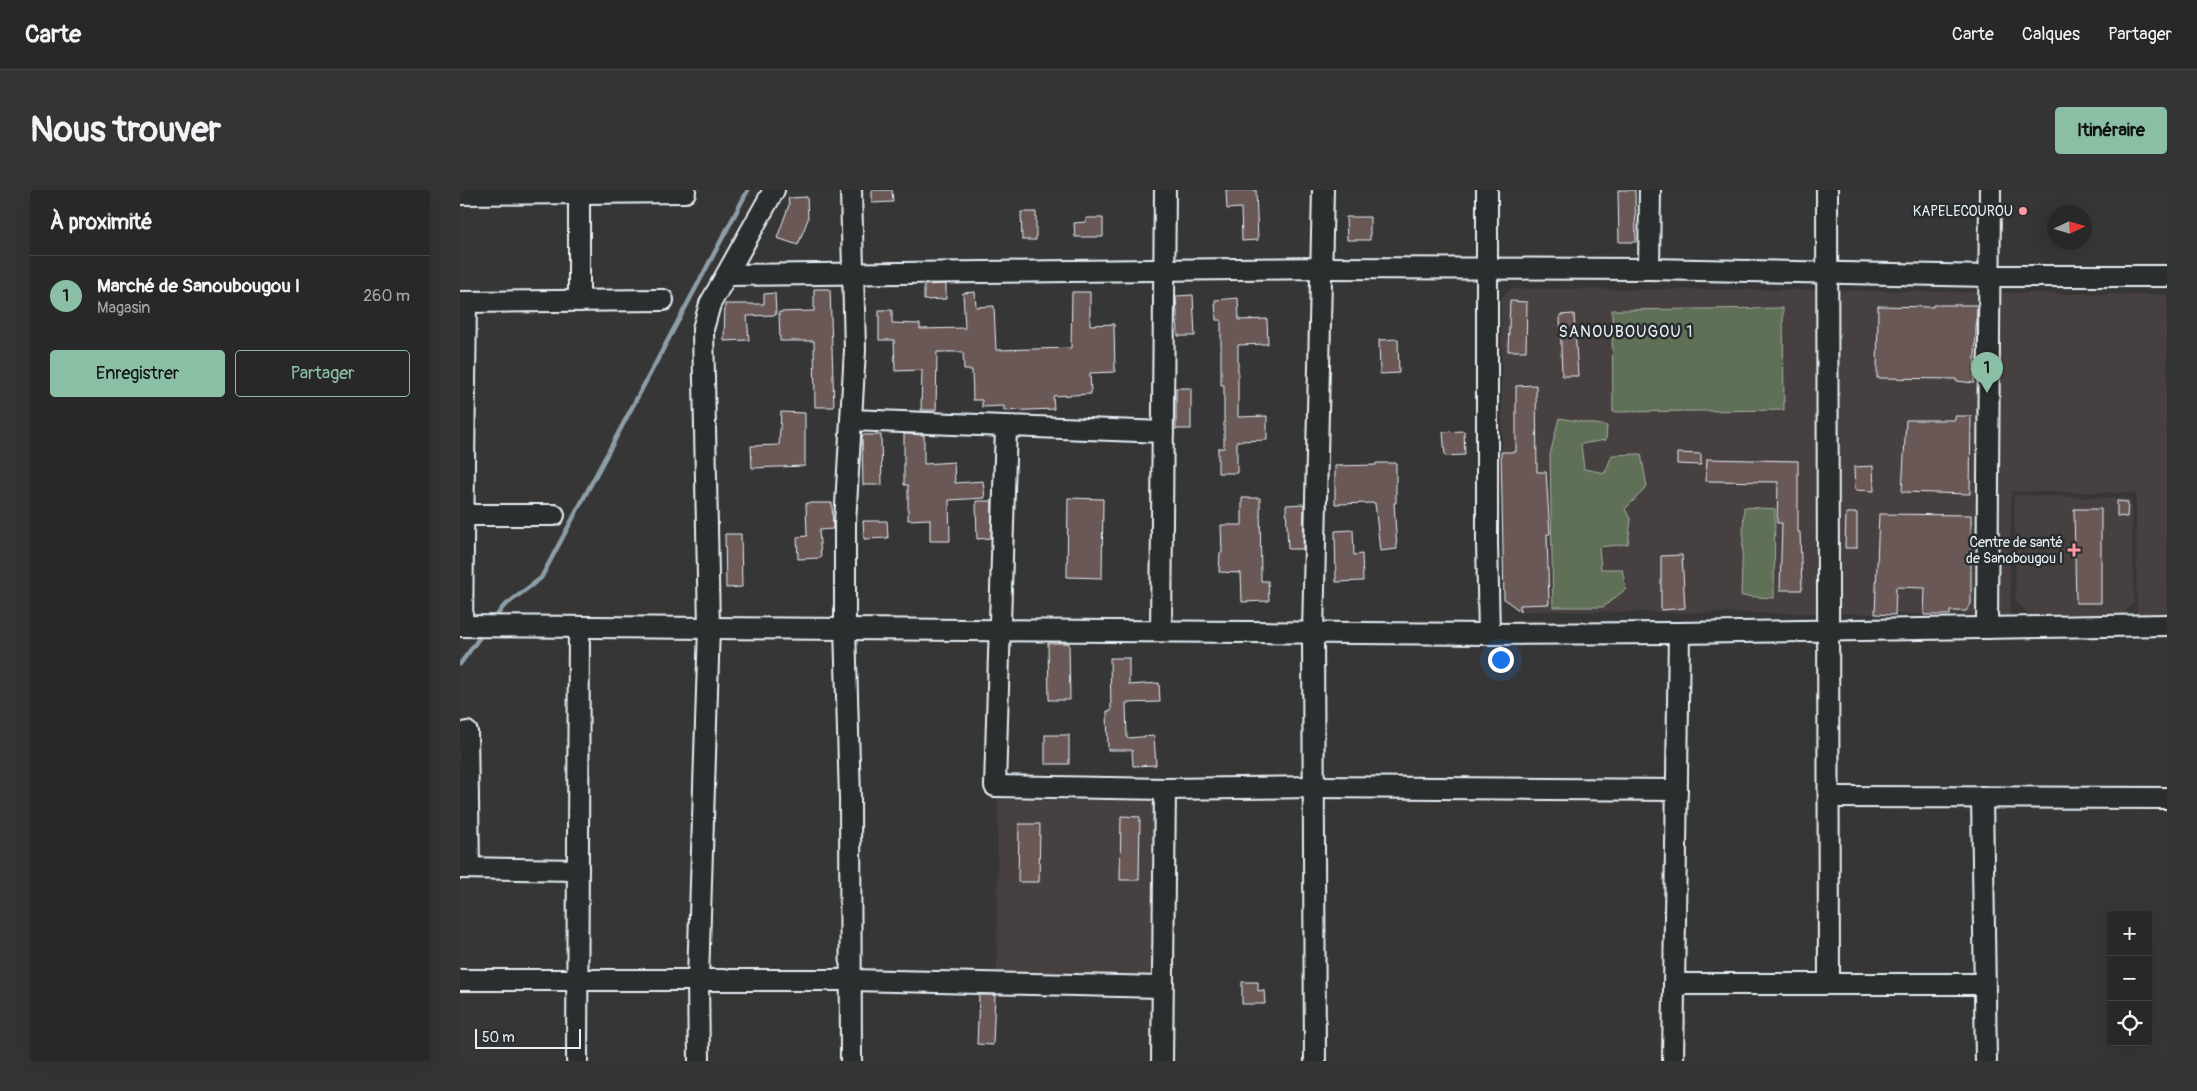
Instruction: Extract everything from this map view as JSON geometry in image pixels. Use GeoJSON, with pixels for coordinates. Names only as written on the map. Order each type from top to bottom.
{"type":"FeatureCollection","features":[{"type":"Feature","properties":{"kind":"street"},"geometry":{"type":"LineString","coordinates":[[460,194],[685,192],[685,190]]}},
{"type":"Feature","properties":{"kind":"street"},"geometry":{"type":"LineString","coordinates":[[699,1061],[698,979],[709,628],[703,329],[710,304],[774,190]]}},
{"type":"Feature","properties":{"kind":"street"},"geometry":{"type":"LineString","coordinates":[[851,190],[855,350],[845,523],[851,1061]]}},
{"type":"Feature","properties":{"kind":"street"},"geometry":{"type":"LineString","coordinates":[[1161,631],[1165,190]]}},
{"type":"Feature","properties":{"kind":"street"},"geometry":{"type":"LineString","coordinates":[[1315,1061],[1313,633],[1322,190]]}},
{"type":"Feature","properties":{"kind":"street"},"geometry":{"type":"LineString","coordinates":[[1487,190],[1487,543],[1489,634]]}},
{"type":"Feature","properties":{"kind":"street"},"geometry":{"type":"LineString","coordinates":[[1649,269],[1650,190]]}},
{"type":"Feature","properties":{"kind":"street"},"geometry":{"type":"LineString","coordinates":[[1827,190],[1830,631],[1829,984]]}},
{"type":"Feature","properties":{"kind":"street"},"geometry":{"type":"LineString","coordinates":[[1987,628],[1990,190]]}},
{"type":"Feature","properties":{"kind":"street"},"geometry":{"type":"LineString","coordinates":[[579,193],[579,301]]}},
{"type":"Feature","properties":{"kind":"street"},"geometry":{"type":"LineString","coordinates":[[728,275],[1321,268],[1649,269],[1990,276],[2167,276]]}},
{"type":"Feature","properties":{"kind":"street"},"geometry":{"type":"LineString","coordinates":[[663,300],[463,302],[462,515],[466,626],[1489,634],[1830,631],[2167,625]]}},
{"type":"Feature","properties":{"kind":"street"},"geometry":{"type":"LineString","coordinates":[[851,420],[1163,432]]}},
{"type":"Feature","properties":{"kind":"street"},"geometry":{"type":"LineString","coordinates":[[1006,426],[996,786],[1165,789],[1314,787],[1677,790]]}},
{"type":"Feature","properties":{"kind":"street"},"geometry":{"type":"LineString","coordinates":[[462,515],[554,515]]}},
{"type":"Feature","properties":{"kind":"street"},"geometry":{"type":"LineString","coordinates":[[577,1061],[579,627]]}},
{"type":"Feature","properties":{"kind":"street"},"geometry":{"type":"LineString","coordinates":[[1673,1061],[1679,633]]}},
{"type":"Feature","properties":{"kind":"street"},"geometry":{"type":"LineString","coordinates":[[467,732],[464,868],[578,870]]}},
{"type":"Feature","properties":{"kind":"street"},"geometry":{"type":"LineString","coordinates":[[1162,1061],[1165,789]]}},
{"type":"Feature","properties":{"kind":"street"},"geometry":{"type":"LineString","coordinates":[[1830,797],[2167,798]]}},
{"type":"Feature","properties":{"kind":"street"},"geometry":{"type":"LineString","coordinates":[[1982,797],[1986,1061]]}},
{"type":"Feature","properties":{"kind":"street"},"geometry":{"type":"LineString","coordinates":[[460,980],[851,980],[1162,987]]}},
{"type":"Feature","properties":{"kind":"street"},"geometry":{"type":"LineString","coordinates":[[1674,984],[1984,984]]}},
{"type":"Feature","properties":{"kind":"shaded area"},"geometry":{"type":"Polygon","coordinates":[[[1510,289],[1808,290],[2167,295],[2167,617],[2137,617],[2136,493],[2011,491],[2010,615],[1520,611],[1504,599],[1501,299],[1510,289]]]}},
{"type":"Feature","properties":{"kind":"shaded area","name":"Centre de santé de Sanobougou I"},"geometry":{"type":"Polygon","coordinates":[[[2014,495],[2131,499],[2134,602],[2122,615],[2031,616],[2016,602],[2014,495]]]}},
{"type":"Feature","properties":{"kind":"shaded area"},"geometry":{"type":"Polygon","coordinates":[[[998,799],[1159,801],[1155,978],[997,977],[998,799]]]}},
{"type":"Feature","properties":{"kind":"green space"},"geometry":{"type":"Polygon","coordinates":[[[1783,308],[1784,410],[1613,412],[1612,310],[1783,308]]]}},
{"type":"Feature","properties":{"kind":"green space"},"geometry":{"type":"Polygon","coordinates":[[[1559,418],[1607,426],[1606,440],[1581,444],[1584,469],[1605,473],[1612,455],[1641,454],[1647,487],[1625,509],[1631,520],[1628,544],[1599,547],[1601,569],[1622,569],[1626,589],[1603,607],[1553,607],[1550,455],[1559,418]]]}},
{"type":"Feature","properties":{"kind":"green space"},"geometry":{"type":"Polygon","coordinates":[[[1744,507],[1775,509],[1774,598],[1741,596],[1744,507]]]}},
{"type":"Feature","properties":{"kind":"building"},"geometry":{"type":"Polygon","coordinates":[[[872,190],[892,190],[893,202],[872,203],[872,190]]]}},
{"type":"Feature","properties":{"kind":"building"},"geometry":{"type":"Polygon","coordinates":[[[1226,190],[1256,190],[1258,240],[1242,241],[1241,208],[1227,209],[1226,190]]]}},
{"type":"Feature","properties":{"kind":"building"},"geometry":{"type":"Polygon","coordinates":[[[1618,190],[1635,190],[1636,242],[1619,242],[1618,190]]]}},
{"type":"Feature","properties":{"kind":"building"},"geometry":{"type":"Polygon","coordinates":[[[807,197],[808,219],[798,245],[777,238],[789,205],[788,198],[807,197]]]}},
{"type":"Feature","properties":{"kind":"building"},"geometry":{"type":"Polygon","coordinates":[[[1021,212],[1036,212],[1036,240],[1022,240],[1021,212]]]}},
{"type":"Feature","properties":{"kind":"building"},"geometry":{"type":"Polygon","coordinates":[[[1346,217],[1370,217],[1370,240],[1347,240],[1346,217]]]}},
{"type":"Feature","properties":{"kind":"building"},"geometry":{"type":"Polygon","coordinates":[[[1086,218],[1103,218],[1103,237],[1075,237],[1074,223],[1086,222],[1086,218]]]}},
{"type":"Feature","properties":{"kind":"building"},"geometry":{"type":"Polygon","coordinates":[[[946,284],[946,299],[924,300],[924,285],[946,284]]]}},
{"type":"Feature","properties":{"kind":"building"},"geometry":{"type":"Polygon","coordinates":[[[814,289],[830,289],[834,407],[815,407],[814,341],[780,341],[779,312],[814,311],[814,289]]]}},
{"type":"Feature","properties":{"kind":"building"},"geometry":{"type":"Polygon","coordinates":[[[975,292],[976,307],[994,306],[996,350],[1071,348],[1072,292],[1090,292],[1090,325],[1114,324],[1115,372],[1090,373],[1091,394],[1053,396],[1054,409],[1004,411],[1004,406],[982,407],[982,400],[973,400],[972,370],[964,370],[963,352],[937,352],[936,410],[921,410],[922,370],[895,371],[894,340],[879,340],[879,310],[892,310],[892,323],[920,324],[920,329],[965,328],[963,293],[975,292]]]}},
{"type":"Feature","properties":{"kind":"building"},"geometry":{"type":"Polygon","coordinates":[[[775,293],[776,315],[747,316],[749,340],[724,341],[725,304],[764,304],[764,294],[775,293]]]}},
{"type":"Feature","properties":{"kind":"building"},"geometry":{"type":"Polygon","coordinates":[[[1193,295],[1195,336],[1178,336],[1176,296],[1193,295]]]}},
{"type":"Feature","properties":{"kind":"building"},"geometry":{"type":"Polygon","coordinates":[[[1238,298],[1239,320],[1267,319],[1268,344],[1238,345],[1238,417],[1267,416],[1267,440],[1237,441],[1237,473],[1218,473],[1218,448],[1224,448],[1224,385],[1221,385],[1221,320],[1216,320],[1215,300],[1238,298]]]}},
{"type":"Feature","properties":{"kind":"building"},"geometry":{"type":"Polygon","coordinates":[[[1510,301],[1527,302],[1526,351],[1508,351],[1510,301]]]}},
{"type":"Feature","properties":{"kind":"building"},"geometry":{"type":"Polygon","coordinates":[[[1933,305],[1977,305],[1974,383],[1956,381],[1956,379],[1877,378],[1878,306],[1933,307],[1933,305]]]}},
{"type":"Feature","properties":{"kind":"building"},"geometry":{"type":"Polygon","coordinates":[[[1574,314],[1578,376],[1562,376],[1560,315],[1574,314]]]}},
{"type":"Feature","properties":{"kind":"building"},"geometry":{"type":"Polygon","coordinates":[[[1398,339],[1399,373],[1380,374],[1379,340],[1398,339]]]}},
{"type":"Feature","properties":{"kind":"building"},"geometry":{"type":"Polygon","coordinates":[[[1536,385],[1537,472],[1546,472],[1550,534],[1547,534],[1549,604],[1520,605],[1520,611],[1504,599],[1501,452],[1516,452],[1516,386],[1536,385]]]}},
{"type":"Feature","properties":{"kind":"building"},"geometry":{"type":"Polygon","coordinates":[[[1176,388],[1191,388],[1191,429],[1176,429],[1176,388]]]}},
{"type":"Feature","properties":{"kind":"building"},"geometry":{"type":"Polygon","coordinates":[[[781,412],[805,413],[805,466],[752,468],[751,446],[779,445],[781,412]]]}},
{"type":"Feature","properties":{"kind":"building"},"geometry":{"type":"Polygon","coordinates":[[[1955,416],[1971,416],[1970,494],[1902,492],[1906,420],[1955,420],[1955,416]]]}},
{"type":"Feature","properties":{"kind":"building"},"geometry":{"type":"Polygon","coordinates":[[[1464,431],[1465,455],[1445,456],[1443,432],[1464,431]]]}},
{"type":"Feature","properties":{"kind":"building"},"geometry":{"type":"Polygon","coordinates":[[[904,434],[924,435],[924,464],[954,462],[955,483],[983,481],[985,498],[949,500],[950,541],[930,541],[930,519],[908,520],[908,485],[904,485],[904,434]]]}},
{"type":"Feature","properties":{"kind":"building"},"geometry":{"type":"Polygon","coordinates":[[[862,435],[881,435],[882,485],[863,485],[862,435]]]}},
{"type":"Feature","properties":{"kind":"building"},"geometry":{"type":"Polygon","coordinates":[[[1677,453],[1701,454],[1701,465],[1677,464],[1677,453]]]}},
{"type":"Feature","properties":{"kind":"building"},"geometry":{"type":"Polygon","coordinates":[[[1707,459],[1798,461],[1798,532],[1800,532],[1802,590],[1780,590],[1782,523],[1777,523],[1778,482],[1706,481],[1707,459]]]}},
{"type":"Feature","properties":{"kind":"building"},"geometry":{"type":"Polygon","coordinates":[[[1376,463],[1396,463],[1396,503],[1394,503],[1397,549],[1380,551],[1375,503],[1335,504],[1335,466],[1376,465],[1376,463]]]}},
{"type":"Feature","properties":{"kind":"building"},"geometry":{"type":"Polygon","coordinates":[[[1873,466],[1874,491],[1855,490],[1854,467],[1873,466]]]}},
{"type":"Feature","properties":{"kind":"building"},"geometry":{"type":"Polygon","coordinates":[[[1068,498],[1103,499],[1102,578],[1067,577],[1068,498]]]}},
{"type":"Feature","properties":{"kind":"building"},"geometry":{"type":"Polygon","coordinates":[[[1242,498],[1260,498],[1261,581],[1268,581],[1269,601],[1242,602],[1241,573],[1219,572],[1220,553],[1222,553],[1221,525],[1242,525],[1242,498]]]}},
{"type":"Feature","properties":{"kind":"building"},"geometry":{"type":"Polygon","coordinates":[[[976,501],[992,501],[991,538],[977,539],[976,501]]]}},
{"type":"Feature","properties":{"kind":"building"},"geometry":{"type":"Polygon","coordinates":[[[2117,501],[2128,502],[2127,517],[2117,516],[2117,501]]]}},
{"type":"Feature","properties":{"kind":"building"},"geometry":{"type":"Polygon","coordinates":[[[806,503],[832,503],[833,529],[819,530],[821,558],[798,559],[797,537],[807,536],[806,503]]]}},
{"type":"Feature","properties":{"kind":"building"},"geometry":{"type":"Polygon","coordinates":[[[1304,504],[1303,549],[1288,549],[1286,505],[1304,504]]]}},
{"type":"Feature","properties":{"kind":"building"},"geometry":{"type":"Polygon","coordinates":[[[2074,509],[2101,509],[2101,603],[2076,603],[2074,509]]]}},
{"type":"Feature","properties":{"kind":"building"},"geometry":{"type":"Polygon","coordinates":[[[1846,513],[1857,513],[1857,548],[1845,548],[1846,513]]]}},
{"type":"Feature","properties":{"kind":"building"},"geometry":{"type":"Polygon","coordinates":[[[1879,514],[1971,515],[1971,604],[1966,611],[1950,611],[1950,615],[1924,615],[1925,588],[1896,587],[1895,615],[1875,614],[1879,514]]]}},
{"type":"Feature","properties":{"kind":"building"},"geometry":{"type":"Polygon","coordinates":[[[863,521],[887,521],[888,538],[864,539],[863,521]]]}},
{"type":"Feature","properties":{"kind":"building"},"geometry":{"type":"Polygon","coordinates":[[[1353,530],[1354,555],[1362,554],[1363,581],[1336,582],[1335,531],[1353,530]]]}},
{"type":"Feature","properties":{"kind":"building"},"geometry":{"type":"Polygon","coordinates":[[[725,534],[741,534],[742,587],[726,588],[725,534]]]}},
{"type":"Feature","properties":{"kind":"building"},"geometry":{"type":"Polygon","coordinates":[[[1682,555],[1685,608],[1661,610],[1661,556],[1682,555]]]}},
{"type":"Feature","properties":{"kind":"building"},"geometry":{"type":"Polygon","coordinates":[[[1048,643],[1069,643],[1070,700],[1049,700],[1048,643]]]}},
{"type":"Feature","properties":{"kind":"building"},"geometry":{"type":"Polygon","coordinates":[[[1110,658],[1129,658],[1129,685],[1159,683],[1160,702],[1126,703],[1127,738],[1154,736],[1156,765],[1133,766],[1132,750],[1108,750],[1107,711],[1111,711],[1110,658]]]}},
{"type":"Feature","properties":{"kind":"building"},"geometry":{"type":"Polygon","coordinates":[[[1045,735],[1069,735],[1069,764],[1045,764],[1045,735]]]}},
{"type":"Feature","properties":{"kind":"building"},"geometry":{"type":"Polygon","coordinates":[[[1121,816],[1140,817],[1139,880],[1120,880],[1121,816]]]}},
{"type":"Feature","properties":{"kind":"building"},"geometry":{"type":"Polygon","coordinates":[[[1019,824],[1040,824],[1039,882],[1018,882],[1019,824]]]}},
{"type":"Feature","properties":{"kind":"building"},"geometry":{"type":"Polygon","coordinates":[[[1242,982],[1258,982],[1258,991],[1264,990],[1265,1004],[1242,1004],[1242,982]]]}},
{"type":"Feature","properties":{"kind":"building"},"geometry":{"type":"Polygon","coordinates":[[[979,995],[995,995],[993,1045],[977,1044],[979,995]]]}},
{"type":"Feature","properties":{"kind":"waterway"},"geometry":{"type":"LineString","coordinates":[[493,621],[503,607],[541,578],[748,190]]}},
{"type":"Feature","properties":{"kind":"waterway"},"geometry":{"type":"LineString","coordinates":[[460,664],[483,633]]}},
{"type":"Feature","properties":{"kind":"place","name":"KAPELECOUROU"},"geometry":{"type":"Point","coordinates":[2023,211]}},
{"type":"Feature","properties":{"kind":"place","name":"Marché de Sanoubougou I"},"geometry":{"type":"Point","coordinates":[1987,393]}},
{"type":"Feature","properties":{"kind":"place","name":"Centre de santé de Sanobougou I"},"geometry":{"type":"Point","coordinates":[2074,550]}},
{"type":"Feature","properties":{"kind":"district","name":"SANOUBOUGOU 1"},"geometry":{"type":"Point","coordinates":[1626,332]}}]}
